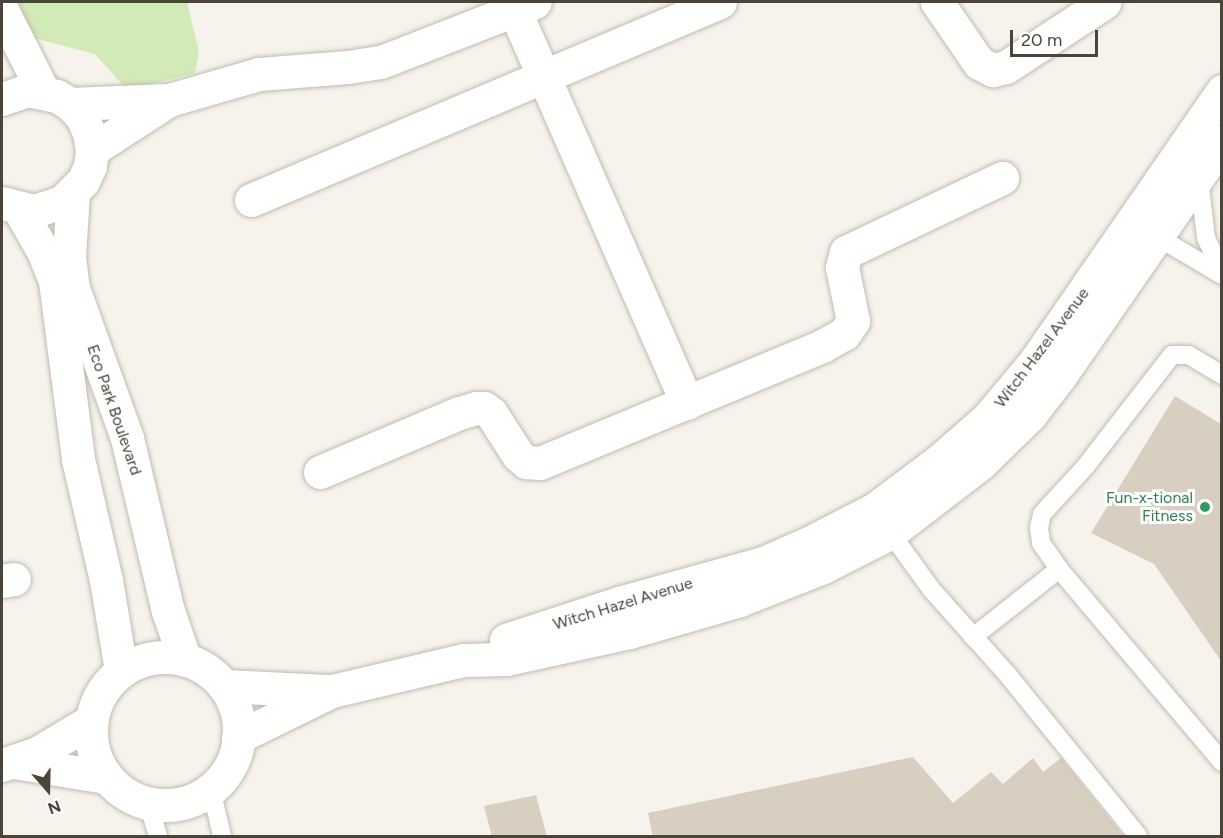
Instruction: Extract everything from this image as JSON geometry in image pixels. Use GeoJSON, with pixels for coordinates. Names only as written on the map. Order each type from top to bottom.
{"type":"FeatureCollection","features":[{"type":"Feature","properties":{"kind":"street"},"geometry":{"type":"LineString","coordinates":[[251,200],[720,2]]}},
{"type":"Feature","properties":{"kind":"street"},"geometry":{"type":"LineString","coordinates":[[937,2],[979,63],[993,70],[1006,67],[1105,2]]}},
{"type":"Feature","properties":{"kind":"street"},"geometry":{"type":"LineString","coordinates":[[92,150],[169,100],[259,74],[381,62],[520,4],[544,78],[687,403]]}},
{"type":"Feature","properties":{"kind":"street"},"geometry":{"type":"LineString","coordinates":[[2,10],[56,97],[82,117],[89,133],[92,150],[90,166],[74,194],[48,208],[10,206]]}},
{"type":"Feature","properties":{"kind":"street","name":"Witch Hazel Avenue"},"geometry":{"type":"LineString","coordinates":[[238,737],[332,691],[463,660],[495,644],[597,610],[763,563],[811,542],[882,521],[920,513],[1007,440],[1060,376],[1221,91]]}},
{"type":"Feature","properties":{"kind":"street"},"geometry":{"type":"LineString","coordinates":[[2,99],[15,93],[56,97],[169,100]]}},
{"type":"Feature","properties":{"kind":"street","name":"Witch Hazel Avenue"},"geometry":{"type":"LineString","coordinates":[[1145,229],[1199,177],[1221,142]]}},
{"type":"Feature","properties":{"kind":"street"},"geometry":{"type":"LineString","coordinates":[[320,472],[459,412],[476,408],[484,408],[491,413],[518,455],[532,464],[540,463],[687,403],[844,334],[853,321],[842,267],[846,252],[1002,178]]}},
{"type":"Feature","properties":{"kind":"street","name":"Eco Park Boulevard"},"geometry":{"type":"LineString","coordinates":[[74,194],[69,257],[73,288],[127,438],[168,611],[184,660]]}},
{"type":"Feature","properties":{"kind":"street","name":"Eco Park Boulevard"},"geometry":{"type":"LineString","coordinates":[[10,206],[43,251],[55,281],[78,459],[106,580],[121,671]]}},
{"type":"Feature","properties":{"kind":"street"},"geometry":{"type":"LineString","coordinates":[[163,657],[184,660],[213,675],[224,686],[238,718],[238,737],[234,756],[225,774],[211,789],[192,800],[170,805],[148,803],[125,794],[106,777],[96,760],[91,736],[91,721],[101,693],[121,671],[141,661],[163,657]]}},
{"type":"Feature","properties":{"kind":"street","name":"Witch Hazel Avenue"},"geometry":{"type":"LineString","coordinates":[[224,686],[332,691]]}},
{"type":"Feature","properties":{"kind":"street"},"geometry":{"type":"LineString","coordinates":[[8,764],[67,738],[91,721]]}},
{"type":"Feature","properties":{"kind":"street"},"geometry":{"type":"LineString","coordinates":[[8,764],[106,777]]}},
{"type":"Feature","properties":{"kind":"lane"},"geometry":{"type":"LineString","coordinates":[[1199,177],[1206,238],[1221,274]]}},
{"type":"Feature","properties":{"kind":"lane"},"geometry":{"type":"LineString","coordinates":[[1145,229],[1221,274]]}},
{"type":"Feature","properties":{"kind":"lane"},"geometry":{"type":"LineString","coordinates":[[1221,375],[1181,353],[1172,355],[1086,466],[1042,514],[1039,528],[1041,543],[1059,568],[1221,762]]}},
{"type":"Feature","properties":{"kind":"lane"},"geometry":{"type":"LineString","coordinates":[[882,521],[930,589],[973,637],[1138,837]]}},
{"type":"Feature","properties":{"kind":"lane"},"geometry":{"type":"LineString","coordinates":[[973,637],[1059,568]]}},
{"type":"Feature","properties":{"kind":"lane"},"geometry":{"type":"LineString","coordinates":[[211,789],[222,837]]}},
{"type":"Feature","properties":{"kind":"lane"},"geometry":{"type":"LineString","coordinates":[[148,803],[158,837]]}},
{"type":"Feature","properties":{"kind":"green space"},"geometry":{"type":"Polygon","coordinates":[[[14,2],[187,2],[199,52],[195,73],[127,90],[95,54],[22,35],[14,2]]]}},
{"type":"Feature","properties":{"kind":"building"},"geometry":{"type":"Polygon","coordinates":[[[1175,396],[1221,424],[1221,661],[1154,564],[1091,533],[1175,396]]]}},
{"type":"Feature","properties":{"kind":"building"},"geometry":{"type":"Polygon","coordinates":[[[913,757],[953,803],[991,772],[1003,784],[1033,758],[1043,772],[1061,758],[1124,837],[653,837],[648,813],[913,757]]]}},
{"type":"Feature","properties":{"kind":"building"},"geometry":{"type":"Polygon","coordinates":[[[536,795],[547,837],[492,837],[484,806],[536,795]]]}},
{"type":"Feature","properties":{"kind":"place","name":"Fun-x-tional Fitness"},"geometry":{"type":"Point","coordinates":[1205,507]}}]}
